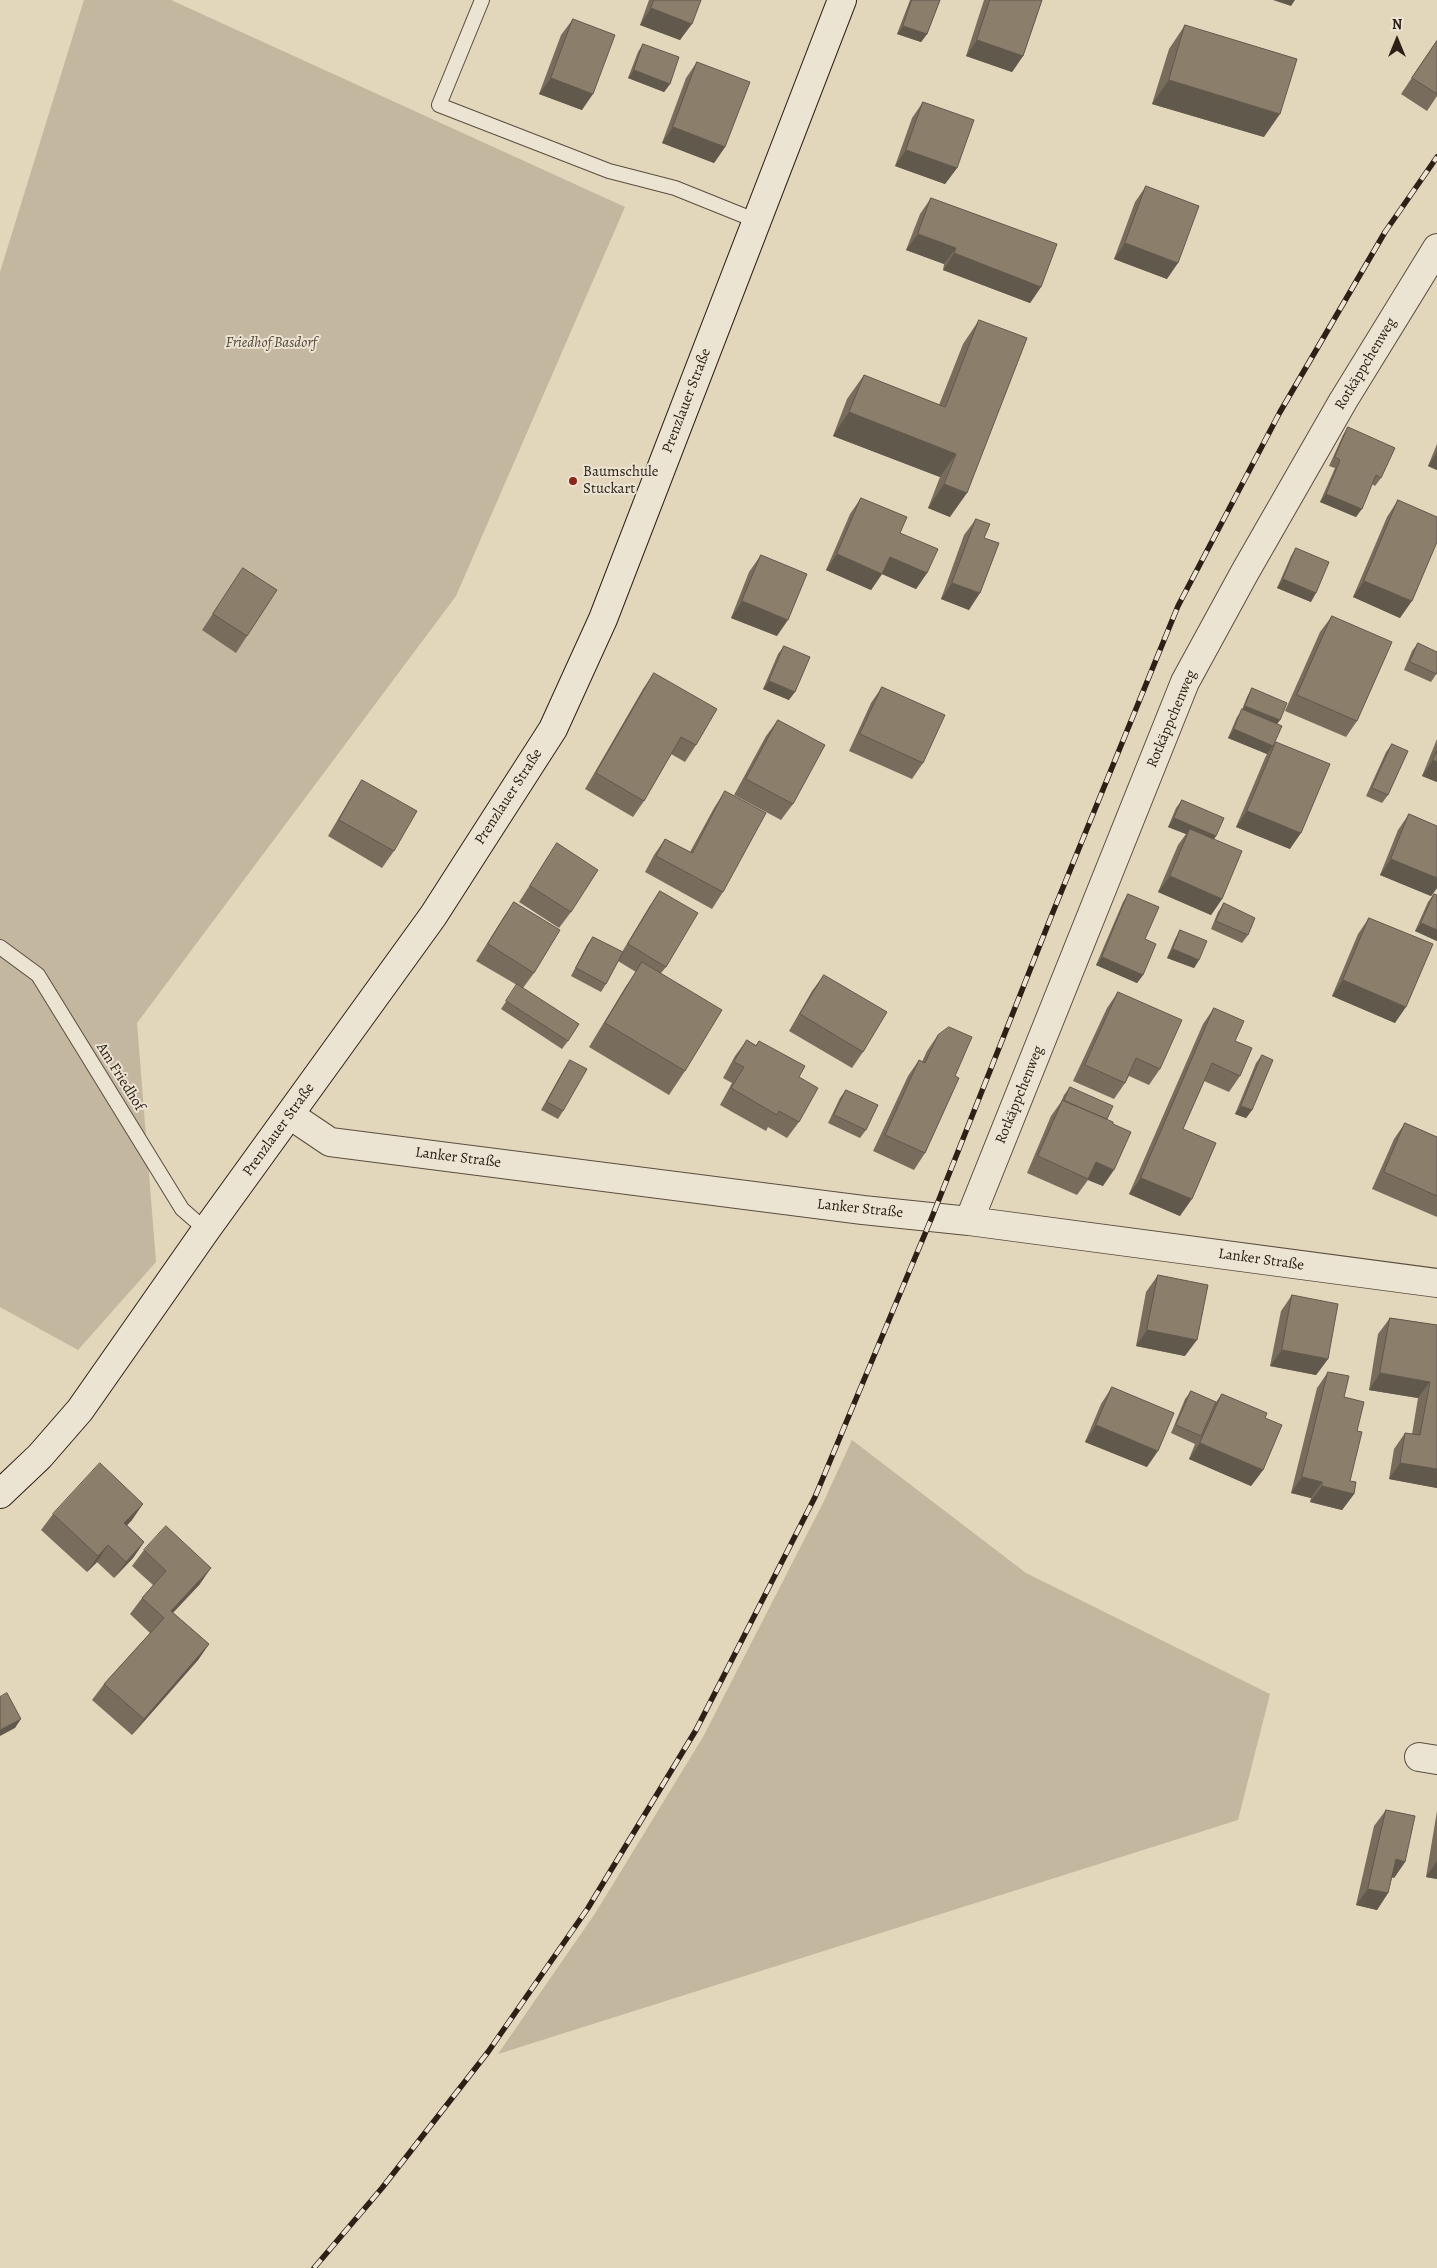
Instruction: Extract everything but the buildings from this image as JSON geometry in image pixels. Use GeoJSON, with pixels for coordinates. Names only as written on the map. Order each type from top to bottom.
{"type":"FeatureCollection","features":[{"type":"Feature","properties":{"kind":"street","name":"Prenzlauer Straße"},"geometry":{"type":"LineString","coordinates":[[0,1494],[40,1456],[80,1410],[206,1230],[433,916],[553,729],[603,619],[842,0]]}},
{"type":"Feature","properties":{"kind":"street","name":"Rotkäppchenweg"},"geometry":{"type":"LineString","coordinates":[[969,1221],[1185,682],[1245,572],[1338,410],[1437,248]]}},
{"type":"Feature","properties":{"kind":"street","name":"Lanker Straße"},"geometry":{"type":"LineString","coordinates":[[290,1115],[330,1142],[862,1210],[969,1221],[1437,1283]]}},
{"type":"Feature","properties":{"kind":"lane"},"geometry":{"type":"LineString","coordinates":[[482,0],[438,106],[609,171],[675,188],[757,221]]}},
{"type":"Feature","properties":{"kind":"lane","name":"Am Friedhof"},"geometry":{"type":"LineString","coordinates":[[0,947],[38,975],[182,1209],[206,1230]]}},
{"type":"Feature","properties":{"kind":"green space","name":"Friedhof Basdorf"},"geometry":{"type":"Polygon","coordinates":[[[84,0],[171,0],[625,207],[456,596],[137,1023],[156,1262],[78,1350],[0,1307],[0,272],[84,0]]]}},
{"type":"Feature","properties":{"kind":"green space"},"geometry":{"type":"Polygon","coordinates":[[[852,1440],[1026,1573],[1270,1694],[1238,1820],[498,2054],[596,1912],[703,1737],[823,1503],[852,1440]]]}},
{"type":"Feature","properties":{"kind":"railway"},"geometry":{"type":"LineString","coordinates":[[314,2268],[382,2188],[488,2052],[588,1908],[696,1730],[815,1497],[932,1217],[1053,912],[1178,606],[1280,412],[1385,232],[1437,157]]}},
{"type":"Feature","properties":{"kind":"place","name":"Baumschule Stuckart"},"geometry":{"type":"Point","coordinates":[573,481]}}]}
